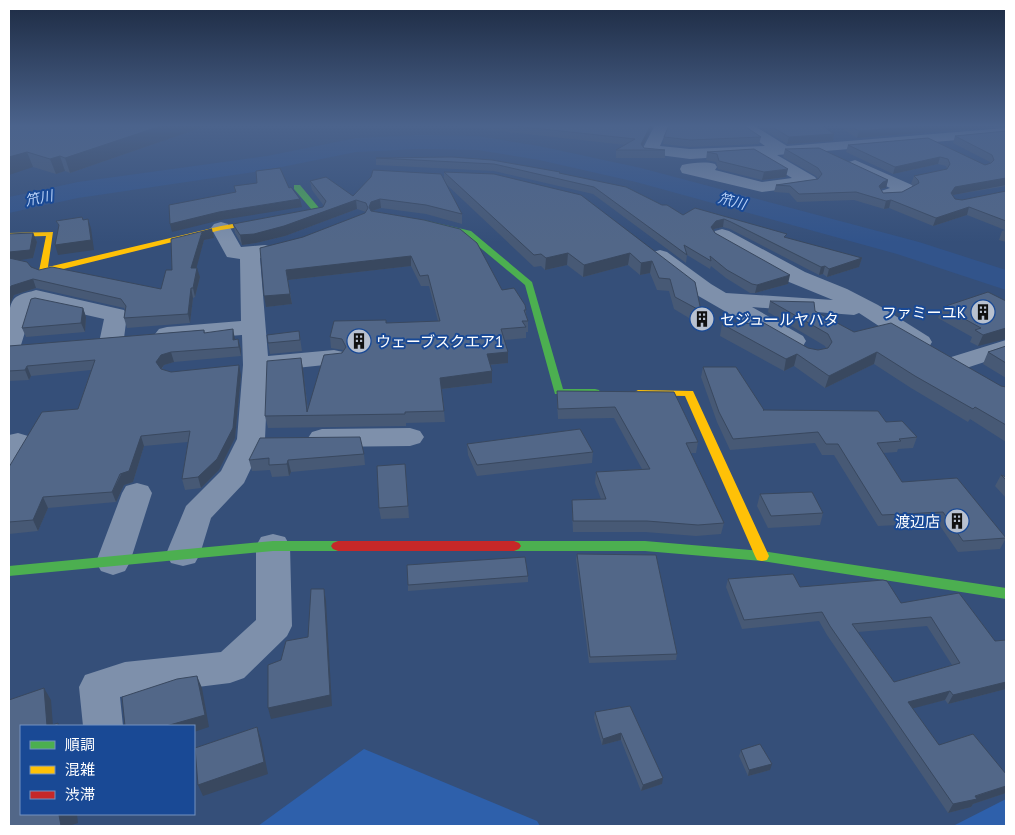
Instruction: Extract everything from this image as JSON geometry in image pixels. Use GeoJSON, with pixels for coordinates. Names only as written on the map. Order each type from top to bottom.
{"type":"FeatureCollection","features":[{"type":"Feature","properties":{"kind":"street"},"geometry":{"type":"LineString","coordinates":[[724,164],[688,169],[762,187],[809,181],[790,164]]}},
{"type":"Feature","properties":{"kind":"street"},"geometry":{"type":"LineString","coordinates":[[846,164],[888,189],[919,176]]}},
{"type":"Feature","properties":{"kind":"street"},"geometry":{"type":"LineString","coordinates":[[9,236],[50,234],[43,271],[221,228],[318,211],[298,187]]}},
{"type":"Feature","properties":{"kind":"street"},"geometry":{"type":"LineString","coordinates":[[417,221],[468,233],[529,284],[560,392],[609,392]]}},
{"type":"Feature","properties":{"kind":"street"},"geometry":{"type":"LineString","coordinates":[[221,228],[234,253],[269,250],[286,244]]}},
{"type":"Feature","properties":{"kind":"street"},"geometry":{"type":"LineString","coordinates":[[722,236],[797,277],[839,294],[870,310],[892,325],[982,377]]}},
{"type":"Feature","properties":{"kind":"street"},"geometry":{"type":"LineString","coordinates":[[649,247],[703,289],[807,349]]}},
{"type":"Feature","properties":{"kind":"street"},"geometry":{"type":"LineString","coordinates":[[183,554],[196,514],[233,476],[250,439],[256,365],[250,253]]}},
{"type":"Feature","properties":{"kind":"street"},"geometry":{"type":"LineString","coordinates":[[15,346],[23,302],[36,298],[116,315],[119,337],[253,327]]}},
{"type":"Feature","properties":{"kind":"street"},"geometry":{"type":"LineString","coordinates":[[720,298],[870,310]]}},
{"type":"Feature","properties":{"kind":"street"},"geometry":{"type":"LineString","coordinates":[[957,363],[1006,347]]}},
{"type":"Feature","properties":{"kind":"street"},"geometry":{"type":"LineString","coordinates":[[229,367],[334,357]]}},
{"type":"Feature","properties":{"kind":"street"},"geometry":{"type":"LineString","coordinates":[[629,393],[689,393],[762,556]]}},
{"type":"Feature","properties":{"kind":"street"},"geometry":{"type":"LineString","coordinates":[[250,439],[410,437]]}},
{"type":"Feature","properties":{"kind":"street"},"geometry":{"type":"LineString","coordinates":[[112,562],[137,493]]}},
{"type":"Feature","properties":{"kind":"street"},"geometry":{"type":"LineString","coordinates":[[103,725],[99,688],[125,679],[230,667],[274,626],[273,546]]}},
{"type":"Feature","properties":{"kind":"street"},"geometry":{"type":"LineString","coordinates":[[9,573],[273,546],[645,546],[762,556],[1006,594]]}},
{"type":"Feature","properties":{"kind":"shaded area"},"geometry":{"type":"Polygon","coordinates":[[[364,749],[537,821],[540,826],[258,826],[364,749]]]}},
{"type":"Feature","properties":{"kind":"shaded area"},"geometry":{"type":"Polygon","coordinates":[[[1006,799],[1006,826],[953,826],[1006,799]]]}},
{"type":"Feature","properties":{"kind":"building"},"geometry":{"type":"Polygon","coordinates":[[[494,164],[514,164],[626,187],[662,205],[667,205],[683,215],[695,208],[787,234],[784,237],[862,258],[829,269],[825,266],[821,267],[731,222],[724,219],[716,221],[711,227],[715,233],[790,275],[757,285],[752,284],[727,270],[710,256],[711,261],[684,245],[687,255],[594,187],[494,164]]]}},
{"type":"Feature","properties":{"kind":"building"},"geometry":{"type":"Polygon","coordinates":[[[731,164],[779,164],[788,169],[764,172],[731,164]]]}},
{"type":"Feature","properties":{"kind":"building"},"geometry":{"type":"Polygon","coordinates":[[[811,164],[853,164],[888,180],[879,186],[883,193],[902,192],[919,183],[914,176],[947,169],[950,164],[1006,164],[1006,178],[955,187],[951,193],[955,199],[962,200],[1006,191],[1006,221],[969,207],[936,218],[891,200],[886,201],[856,192],[799,194],[790,186],[776,185],[818,179],[822,174],[818,168],[811,164]]]}},
{"type":"Feature","properties":{"kind":"building"},"geometry":{"type":"Polygon","coordinates":[[[889,164],[909,164],[895,167],[889,164]]]}},
{"type":"Feature","properties":{"kind":"building"},"geometry":{"type":"Polygon","coordinates":[[[280,168],[289,188],[291,187],[300,199],[219,212],[170,224],[169,205],[236,192],[234,186],[257,183],[256,171],[280,168]]]}},
{"type":"Feature","properties":{"kind":"building"},"geometry":{"type":"Polygon","coordinates":[[[373,170],[441,174],[462,214],[426,205],[380,199],[371,202],[369,207],[371,211],[424,220],[460,229],[477,243],[502,290],[514,288],[525,305],[526,310],[524,310],[528,321],[522,321],[526,327],[501,329],[508,352],[487,354],[492,371],[440,378],[444,411],[405,412],[405,414],[265,416],[267,361],[301,358],[307,412],[324,355],[342,353],[346,347],[342,339],[330,337],[334,321],[386,320],[386,323],[440,321],[428,275],[420,276],[411,256],[286,270],[290,294],[264,296],[260,248],[303,237],[365,213],[368,208],[366,203],[356,200],[284,226],[254,234],[240,235],[233,224],[323,207],[326,201],[310,181],[326,177],[353,196],[371,177],[373,170]]]}},
{"type":"Feature","properties":{"kind":"building"},"geometry":{"type":"Polygon","coordinates":[[[444,172],[494,174],[581,195],[695,282],[701,311],[675,297],[670,279],[659,278],[652,261],[641,263],[630,253],[584,265],[568,253],[546,258],[541,254],[534,255],[444,172]]]}},
{"type":"Feature","properties":{"kind":"building"},"geometry":{"type":"Polygon","coordinates":[[[82,217],[83,220],[88,219],[91,240],[55,245],[59,225],[56,221],[82,217]]]}},
{"type":"Feature","properties":{"kind":"building"},"geometry":{"type":"Polygon","coordinates":[[[212,229],[202,232],[191,268],[197,268],[193,288],[191,288],[188,314],[124,318],[126,306],[121,299],[33,279],[11,286],[9,290],[9,258],[27,262],[31,267],[39,270],[52,267],[161,289],[166,270],[172,270],[171,239],[212,229]]]}},
{"type":"Feature","properties":{"kind":"building"},"geometry":{"type":"Polygon","coordinates":[[[33,233],[30,250],[9,252],[9,234],[33,233]]]}},
{"type":"Feature","properties":{"kind":"building"},"geometry":{"type":"Polygon","coordinates":[[[988,292],[1006,301],[1006,328],[983,335],[975,330],[981,328],[943,307],[988,292]]]}},
{"type":"Feature","properties":{"kind":"building"},"geometry":{"type":"Polygon","coordinates":[[[35,298],[83,308],[81,323],[22,328],[31,299],[35,298]]]}},
{"type":"Feature","properties":{"kind":"building"},"geometry":{"type":"Polygon","coordinates":[[[770,301],[814,302],[815,311],[854,332],[891,323],[1001,386],[1006,387],[1006,425],[975,407],[973,409],[877,352],[829,376],[797,354],[786,359],[722,324],[764,323],[808,348],[818,350],[828,348],[832,342],[828,334],[770,301]]]}},
{"type":"Feature","properties":{"kind":"building"},"geometry":{"type":"Polygon","coordinates":[[[233,329],[233,340],[238,339],[239,347],[171,352],[161,355],[156,362],[161,369],[171,372],[239,365],[233,428],[217,459],[198,477],[182,479],[190,431],[141,436],[129,471],[120,474],[112,492],[43,497],[33,520],[9,522],[9,467],[42,412],[78,409],[95,360],[27,366],[25,370],[9,371],[9,346],[204,330],[204,333],[233,329]]]}},
{"type":"Feature","properties":{"kind":"building"},"geometry":{"type":"Polygon","coordinates":[[[299,331],[300,340],[268,343],[267,335],[299,331]]]}},
{"type":"Feature","properties":{"kind":"building"},"geometry":{"type":"Polygon","coordinates":[[[1006,346],[1006,363],[988,352],[1006,346]]]}},
{"type":"Feature","properties":{"kind":"building"},"geometry":{"type":"Polygon","coordinates":[[[703,367],[736,367],[763,410],[878,411],[886,422],[902,421],[917,437],[899,439],[901,441],[877,443],[902,482],[957,478],[1006,538],[963,541],[943,512],[882,515],[838,444],[826,444],[818,432],[733,439],[719,412],[703,367]]]}},
{"type":"Feature","properties":{"kind":"building"},"geometry":{"type":"Polygon","coordinates":[[[557,391],[674,392],[698,442],[686,443],[724,523],[698,525],[647,521],[573,521],[572,500],[606,499],[596,472],[650,469],[615,407],[558,409],[557,391]]]}},
{"type":"Feature","properties":{"kind":"building"},"geometry":{"type":"Polygon","coordinates":[[[580,429],[593,452],[477,465],[467,444],[580,429]]]}},
{"type":"Feature","properties":{"kind":"building"},"geometry":{"type":"Polygon","coordinates":[[[360,437],[364,454],[288,460],[287,464],[269,465],[269,458],[249,460],[260,438],[360,437]]]}},
{"type":"Feature","properties":{"kind":"building"},"geometry":{"type":"Polygon","coordinates":[[[405,464],[408,506],[379,508],[377,466],[405,464]]]}},
{"type":"Feature","properties":{"kind":"building"},"geometry":{"type":"Polygon","coordinates":[[[812,492],[823,513],[771,516],[760,494],[812,492]]]}},
{"type":"Feature","properties":{"kind":"building"},"geometry":{"type":"Polygon","coordinates":[[[577,554],[656,555],[677,654],[590,657],[577,554]]]}},
{"type":"Feature","properties":{"kind":"building"},"geometry":{"type":"Polygon","coordinates":[[[525,557],[528,576],[408,585],[407,565],[525,557]]]}},
{"type":"Feature","properties":{"kind":"building"},"geometry":{"type":"Polygon","coordinates":[[[793,574],[800,587],[883,580],[887,581],[901,603],[959,593],[995,641],[1006,640],[1006,682],[953,695],[950,691],[908,702],[939,745],[973,734],[1006,774],[1006,786],[975,796],[977,799],[953,804],[822,612],[744,620],[728,579],[793,574]],[[931,617],[852,624],[894,682],[960,663],[931,617]]]}},
{"type":"Feature","properties":{"kind":"building"},"geometry":{"type":"Polygon","coordinates":[[[311,589],[324,589],[330,695],[268,708],[268,665],[281,660],[286,641],[308,637],[311,589]]]}},
{"type":"Feature","properties":{"kind":"building"},"geometry":{"type":"Polygon","coordinates":[[[197,676],[205,715],[170,725],[125,725],[122,697],[177,679],[197,676]]]}},
{"type":"Feature","properties":{"kind":"building"},"geometry":{"type":"Polygon","coordinates":[[[44,688],[47,725],[20,725],[20,815],[59,815],[61,826],[9,826],[9,700],[44,688]]]}},
{"type":"Feature","properties":{"kind":"building"},"geometry":{"type":"Polygon","coordinates":[[[630,706],[663,778],[643,785],[621,733],[603,739],[595,712],[630,706]]]}},
{"type":"Feature","properties":{"kind":"building"},"geometry":{"type":"Polygon","coordinates":[[[257,727],[264,762],[198,785],[195,748],[257,727]]]}},
{"type":"Feature","properties":{"kind":"building"},"geometry":{"type":"Polygon","coordinates":[[[760,744],[772,764],[749,770],[741,750],[760,744]]]}},
{"type":"Feature","properties":{"kind":"waterway","name":"笊川"},"geometry":{"type":"LineString","coordinates":[[9,205],[78,190],[261,164]]}},
{"type":"Feature","properties":{"kind":"waterway","name":"笊川"},"geometry":{"type":"LineString","coordinates":[[588,164],[641,176],[908,248],[1006,280]]}},
{"type":"Feature","properties":{"kind":"traffic: fast"},"geometry":{"type":"LineString","coordinates":[[268,220],[317,211],[297,187]]}},
{"type":"Feature","properties":{"kind":"traffic: fast"},"geometry":{"type":"LineString","coordinates":[[427,222],[468,233],[529,284],[559,392],[595,392]]}},
{"type":"Feature","properties":{"kind":"traffic: fast"},"geometry":{"type":"LineString","coordinates":[[9,571],[273,546],[338,546]]}},
{"type":"Feature","properties":{"kind":"traffic: fast"},"geometry":{"type":"LineString","coordinates":[[514,546],[645,546],[762,556],[1006,594]]}},
{"type":"Feature","properties":{"kind":"traffic: slow"},"geometry":{"type":"LineString","coordinates":[[9,235],[50,234],[43,271],[221,228],[268,220]]}},
{"type":"Feature","properties":{"kind":"traffic: slow"},"geometry":{"type":"LineString","coordinates":[[638,393],[689,393],[762,556]]}},
{"type":"Feature","properties":{"kind":"traffic: jam"},"geometry":{"type":"LineString","coordinates":[[338,546],[514,546]]}},
{"type":"Feature","properties":{"kind":"place","name":"ファミーユK"},"geometry":{"type":"Point","coordinates":[983,312]}},
{"type":"Feature","properties":{"kind":"place","name":"セジュールヤハタ"},"geometry":{"type":"Point","coordinates":[702,319]}},
{"type":"Feature","properties":{"kind":"place","name":"ウェーブスクエア1"},"geometry":{"type":"Point","coordinates":[359,341]}},
{"type":"Feature","properties":{"kind":"place","name":"渡辺店"},"geometry":{"type":"Point","coordinates":[957,521]}}]}
